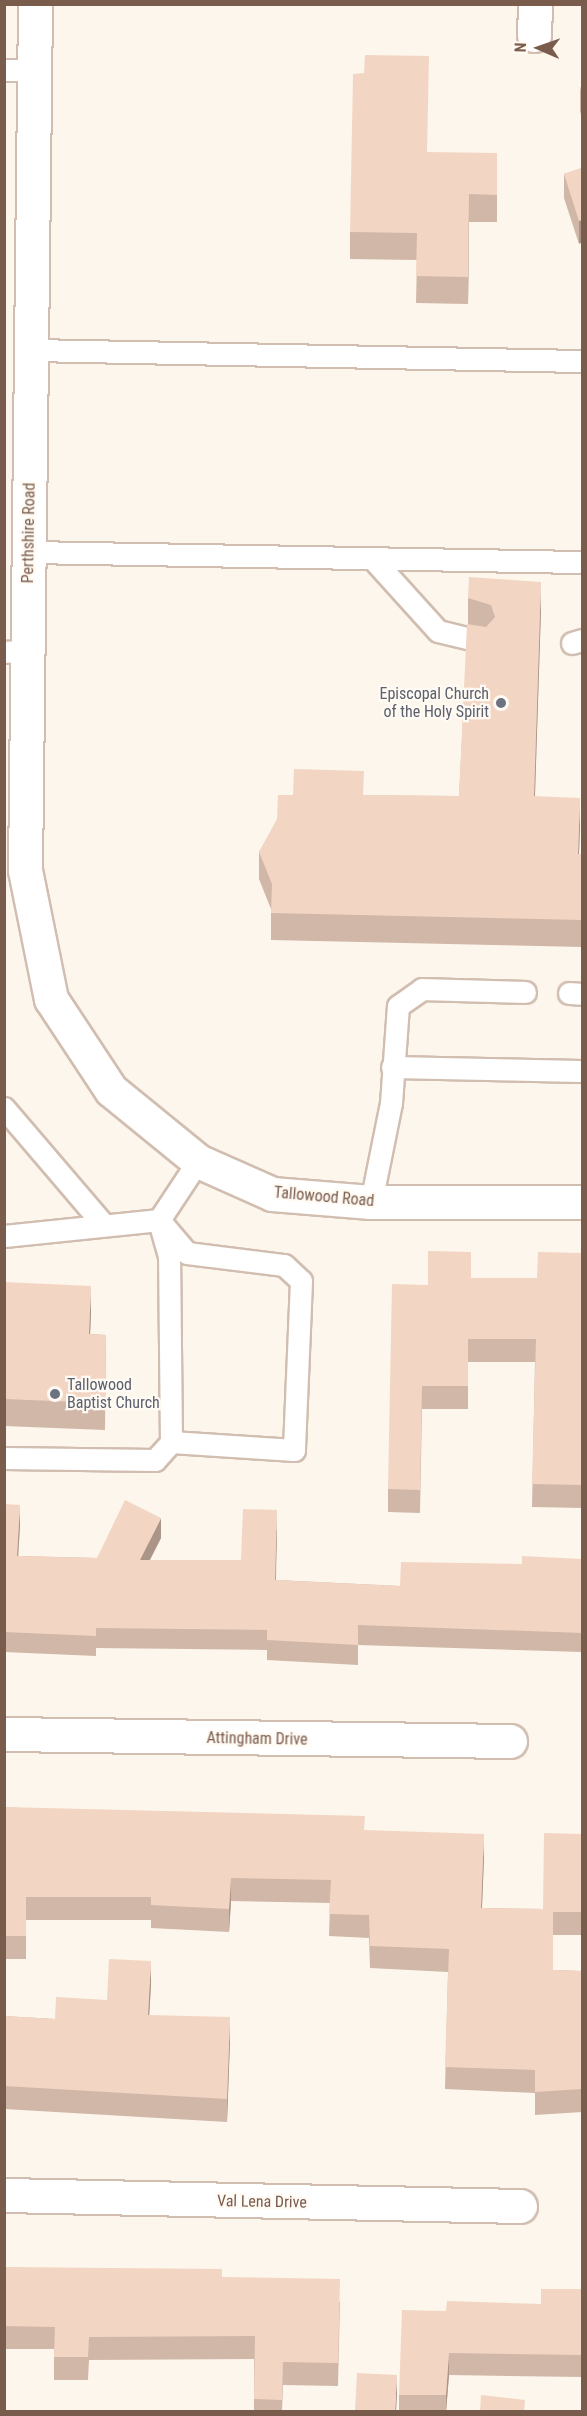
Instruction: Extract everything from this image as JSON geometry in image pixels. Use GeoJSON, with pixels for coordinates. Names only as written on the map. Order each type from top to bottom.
{"type":"FeatureCollection","features":[{"type":"Feature","properties":{"kind":"street","name":"Perthshire Road"},"geometry":{"type":"LineString","coordinates":[[35,4],[20,70],[32,350],[29,552],[15,651],[25,870],[51,999],[84,1049]]}},
{"type":"Feature","properties":{"kind":"street","name":"Tallowood Road"},"geometry":{"type":"LineString","coordinates":[[84,1049],[111,1090],[198,1161],[272,1194],[371,1202],[582,1202]]}},
{"type":"Feature","properties":{"kind":"street","name":"Attingham Drive"},"geometry":{"type":"LineString","coordinates":[[4,1734],[510,1741]]}},
{"type":"Feature","properties":{"kind":"street","name":"Val Lena Drive"},"geometry":{"type":"LineString","coordinates":[[4,2195],[520,2206]]}},
{"type":"Feature","properties":{"kind":"lane"},"geometry":{"type":"LineString","coordinates":[[32,350],[582,361]]}},
{"type":"Feature","properties":{"kind":"lane"},"geometry":{"type":"LineString","coordinates":[[29,552],[582,562]]}},
{"type":"Feature","properties":{"kind":"lane"},"geometry":{"type":"LineString","coordinates":[[372,558],[438,631],[483,642]]}},
{"type":"Feature","properties":{"kind":"lane"},"geometry":{"type":"LineString","coordinates":[[371,1202],[391,1103],[398,1006],[408,995],[422,989],[525,992]]}},
{"type":"Feature","properties":{"kind":"lane"},"geometry":{"type":"LineString","coordinates":[[392,1067],[582,1071]]}},
{"type":"Feature","properties":{"kind":"lane"},"geometry":{"type":"LineString","coordinates":[[4,1108],[103,1224]]}},
{"type":"Feature","properties":{"kind":"lane"},"geometry":{"type":"LineString","coordinates":[[4,1458],[155,1460],[171,1442],[169,1256],[159,1220],[198,1161]]}},
{"type":"Feature","properties":{"kind":"lane"},"geometry":{"type":"LineString","coordinates":[[4,1236],[159,1220]]}},
{"type":"Feature","properties":{"kind":"lane"},"geometry":{"type":"LineString","coordinates":[[159,1220],[187,1253],[284,1265],[301,1281],[294,1450],[171,1442]]}},
{"type":"Feature","properties":{"kind":"building"},"geometry":{"type":"Polygon","coordinates":[[[365,55],[429,56],[427,152],[497,153],[497,195],[469,194],[468,277],[416,276],[417,233],[350,232],[353,74],[364,73],[365,55]]]}},
{"type":"Feature","properties":{"kind":"building"},"geometry":{"type":"Polygon","coordinates":[[[582,168],[582,220],[579,221],[564,174],[582,168]]]}},
{"type":"Feature","properties":{"kind":"building","name":"Episcopal Church of the Holy Spirit"},"geometry":{"type":"Polygon","coordinates":[[[469,577],[541,582],[534,796],[580,798],[578,854],[582,854],[582,920],[271,913],[272,884],[259,852],[277,819],[278,795],[293,795],[294,769],[364,771],[363,795],[459,796],[467,624],[486,627],[495,617],[491,605],[468,598],[469,577]]]}},
{"type":"Feature","properties":{"kind":"building"},"geometry":{"type":"Polygon","coordinates":[[[428,1251],[471,1252],[471,1278],[537,1278],[538,1252],[582,1253],[582,1485],[532,1484],[536,1339],[468,1339],[468,1386],[422,1386],[420,1490],[388,1489],[392,1284],[428,1285],[428,1251]]]}},
{"type":"Feature","properties":{"kind":"building","name":"Tallowood Baptist Church"},"geometry":{"type":"Polygon","coordinates":[[[4,1282],[91,1286],[89,1334],[106,1335],[105,1403],[4,1399],[4,1282]]]}},
{"type":"Feature","properties":{"kind":"building"},"geometry":{"type":"Polygon","coordinates":[[[125,1500],[161,1518],[140,1560],[241,1560],[243,1509],[277,1510],[275,1580],[400,1586],[401,1562],[522,1564],[522,1556],[582,1559],[582,1633],[358,1625],[358,1645],[267,1640],[267,1630],[96,1628],[96,1636],[4,1632],[4,1504],[20,1505],[17,1556],[97,1558],[125,1500]]]}},
{"type":"Feature","properties":{"kind":"building"},"geometry":{"type":"Polygon","coordinates":[[[4,1807],[365,1816],[364,1830],[484,1834],[481,1908],[543,1909],[544,1833],[582,1834],[582,1912],[553,1912],[553,1970],[582,1971],[582,2089],[535,2092],[535,2070],[445,2067],[449,1949],[370,1946],[369,1915],[329,1914],[331,1880],[231,1878],[229,1909],[151,1905],[151,1897],[26,1897],[26,1936],[4,1936],[4,1807]]]}},
{"type":"Feature","properties":{"kind":"building"},"geometry":{"type":"Polygon","coordinates":[[[109,1959],[151,1961],[148,2015],[230,2017],[227,2099],[4,2086],[4,2016],[55,2019],[56,1997],[107,2000],[109,1959]]]}},
{"type":"Feature","properties":{"kind":"building"},"geometry":{"type":"Polygon","coordinates":[[[4,2267],[222,2269],[222,2277],[340,2279],[338,2363],[283,2362],[282,2400],[254,2399],[255,2336],[89,2337],[88,2357],[54,2357],[55,2327],[4,2326],[4,2267]]]}},
{"type":"Feature","properties":{"kind":"building"},"geometry":{"type":"Polygon","coordinates":[[[541,2289],[582,2289],[582,2355],[449,2353],[446,2395],[399,2395],[402,2310],[446,2311],[447,2301],[541,2304],[541,2289]]]}},
{"type":"Feature","properties":{"kind":"building"},"geometry":{"type":"Polygon","coordinates":[[[357,2373],[397,2375],[395,2412],[355,2412],[357,2373]]]}},
{"type":"Feature","properties":{"kind":"building"},"geometry":{"type":"Polygon","coordinates":[[[481,2395],[525,2400],[524,2412],[480,2412],[481,2395]]]}},
{"type":"Feature","properties":{"kind":"place","name":"Episcopal Church of the Holy Spirit"},"geometry":{"type":"Point","coordinates":[501,703]}},
{"type":"Feature","properties":{"kind":"place","name":"Tallowood Baptist Church"},"geometry":{"type":"Point","coordinates":[55,1394]}}]}
